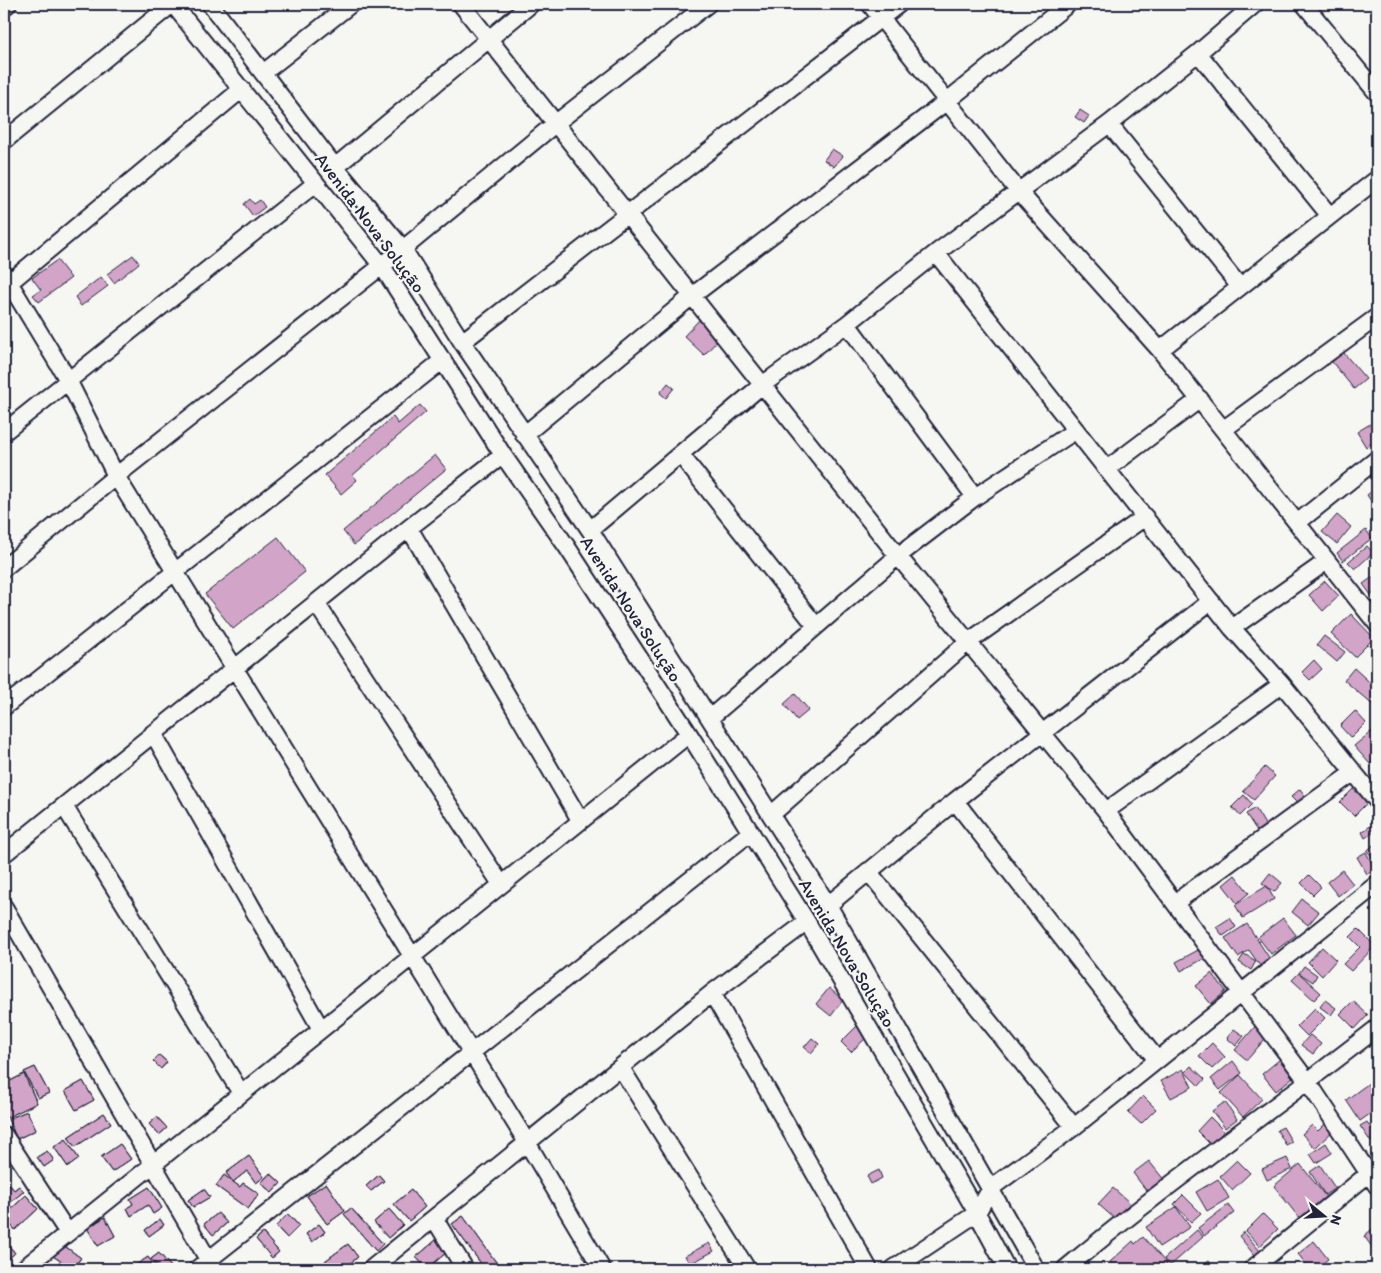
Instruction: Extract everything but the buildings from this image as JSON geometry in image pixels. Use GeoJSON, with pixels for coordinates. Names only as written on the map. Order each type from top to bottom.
{"type":"FeatureCollection","features":[{"type":"Feature","properties":{"kind":"street"},"geometry":{"type":"LineString","coordinates":[[4,7],[8,4]]}},
{"type":"Feature","properties":{"kind":"street"},"geometry":{"type":"LineString","coordinates":[[4,141],[172,4]]}},
{"type":"Feature","properties":{"kind":"street","name":"Avenida Nova Solução"},"geometry":{"type":"LineString","coordinates":[[172,4],[382,266],[503,455],[567,547],[751,832],[807,922],[978,1213],[1007,1269]]}},
{"type":"Feature","properties":{"kind":"street","name":"Avenida Nova Solução"},"geometry":{"type":"LineString","coordinates":[[210,4],[335,166],[404,250],[462,342],[590,530],[711,717],[828,905],[1036,1269]]}},
{"type":"Feature","properties":{"kind":"street"},"geometry":{"type":"LineString","coordinates":[[263,73],[352,4]]}},
{"type":"Feature","properties":{"kind":"street"},"geometry":{"type":"LineString","coordinates":[[461,4],[898,556],[1106,811],[1243,992],[1375,1175],[1252,1269]]}},
{"type":"Feature","properties":{"kind":"street"},"geometry":{"type":"LineString","coordinates":[[335,166],[531,4]]}},
{"type":"Feature","properties":{"kind":"street"},"geometry":{"type":"LineString","coordinates":[[4,568],[116,476],[404,250],[556,123],[708,4]]}},
{"type":"Feature","properties":{"kind":"street"},"geometry":{"type":"LineString","coordinates":[[870,4],[1019,192],[1160,350],[1377,624]]}},
{"type":"Feature","properties":{"kind":"street"},"geometry":{"type":"LineString","coordinates":[[462,342],[899,4]]}},
{"type":"Feature","properties":{"kind":"street"},"geometry":{"type":"LineString","coordinates":[[524,435],[692,296],[947,101],[1068,4]]}},
{"type":"Feature","properties":{"kind":"street"},"geometry":{"type":"LineString","coordinates":[[590,530],[762,385],[847,324],[936,253],[1109,124],[1198,53],[1255,4]]}},
{"type":"Feature","properties":{"kind":"street"},"geometry":{"type":"LineString","coordinates":[[1304,4],[1377,93]]}},
{"type":"Feature","properties":{"kind":"street"},"geometry":{"type":"LineString","coordinates":[[1198,53],[1330,216]]}},
{"type":"Feature","properties":{"kind":"street"},"geometry":{"type":"LineString","coordinates":[[242,89],[5,281],[68,380],[116,476],[176,570],[234,669],[528,1144],[602,1269]]}},
{"type":"Feature","properties":{"kind":"street"},"geometry":{"type":"LineString","coordinates":[[1109,124],[1240,287]]}},
{"type":"Feature","properties":{"kind":"street"},"geometry":{"type":"LineString","coordinates":[[1160,350],[1377,179]]}},
{"type":"Feature","properties":{"kind":"street"},"geometry":{"type":"LineString","coordinates":[[4,432],[316,183]]}},
{"type":"Feature","properties":{"kind":"street"},"geometry":{"type":"LineString","coordinates":[[936,253],[1232,628],[1282,684],[1354,772],[1375,792]]}},
{"type":"Feature","properties":{"kind":"street"},"geometry":{"type":"LineString","coordinates":[[1224,429],[1377,317]]}},
{"type":"Feature","properties":{"kind":"street"},"geometry":{"type":"LineString","coordinates":[[847,324],[975,497]]}},
{"type":"Feature","properties":{"kind":"street"},"geometry":{"type":"LineString","coordinates":[[4,707],[443,360]]}},
{"type":"Feature","properties":{"kind":"street"},"geometry":{"type":"LineString","coordinates":[[1107,469],[1200,399]]}},
{"type":"Feature","properties":{"kind":"street"},"geometry":{"type":"LineString","coordinates":[[711,717],[898,556],[975,497],[1076,430]]}},
{"type":"Feature","properties":{"kind":"street"},"geometry":{"type":"LineString","coordinates":[[680,454],[816,626]]}},
{"type":"Feature","properties":{"kind":"street"},"geometry":{"type":"LineString","coordinates":[[4,854],[409,528],[503,455]]}},
{"type":"Feature","properties":{"kind":"street"},"geometry":{"type":"LineString","coordinates":[[1298,523],[1377,459]]}},
{"type":"Feature","properties":{"kind":"street"},"geometry":{"type":"LineString","coordinates":[[772,814],[968,642],[1145,517]]}},
{"type":"Feature","properties":{"kind":"street"},"geometry":{"type":"LineString","coordinates":[[409,528],[580,820]]}},
{"type":"Feature","properties":{"kind":"street"},"geometry":{"type":"LineString","coordinates":[[1232,628],[1327,560]]}},
{"type":"Feature","properties":{"kind":"street"},"geometry":{"type":"LineString","coordinates":[[828,905],[956,801],[1211,601]]}},
{"type":"Feature","properties":{"kind":"street"},"geometry":{"type":"LineString","coordinates":[[316,603],[501,884]]}},
{"type":"Feature","properties":{"kind":"street"},"geometry":{"type":"LineString","coordinates":[[1106,811],[1282,684]]}},
{"type":"Feature","properties":{"kind":"street"},"geometry":{"type":"LineString","coordinates":[[153,734],[321,1029]]}},
{"type":"Feature","properties":{"kind":"street"},"geometry":{"type":"LineString","coordinates":[[23,1269],[689,734]]}},
{"type":"Feature","properties":{"kind":"street"},"geometry":{"type":"LineString","coordinates":[[1176,902],[1354,772]]}},
{"type":"Feature","properties":{"kind":"street"},"geometry":{"type":"LineString","coordinates":[[956,801],[1157,1060]]}},
{"type":"Feature","properties":{"kind":"street"},"geometry":{"type":"LineString","coordinates":[[64,806],[241,1093]]}},
{"type":"Feature","properties":{"kind":"street"},"geometry":{"type":"LineString","coordinates":[[4,906],[153,1164],[206,1266],[471,1052],[751,832]]}},
{"type":"Feature","properties":{"kind":"street"},"geometry":{"type":"LineString","coordinates":[[868,871],[1074,1128]]}},
{"type":"Feature","properties":{"kind":"street"},"geometry":{"type":"LineString","coordinates":[[893,1269],[978,1213],[991,1188],[1074,1128],[1377,884]]}},
{"type":"Feature","properties":{"kind":"street"},"geometry":{"type":"LineString","coordinates":[[371,1269],[528,1144],[712,993],[807,922]]}},
{"type":"Feature","properties":{"kind":"street"},"geometry":{"type":"LineString","coordinates":[[712,993],[870,1269]]}},
{"type":"Feature","properties":{"kind":"street"},"geometry":{"type":"LineString","coordinates":[[1065,1269],[1133,1212],[1308,1082],[1377,1028]]}},
{"type":"Feature","properties":{"kind":"street"},"geometry":{"type":"LineString","coordinates":[[621,1068],[747,1269]]}},
{"type":"Feature","properties":{"kind":"street"},"geometry":{"type":"LineString","coordinates":[[4,1135],[68,1233]]}},
{"type":"Feature","properties":{"kind":"street"},"geometry":{"type":"LineString","coordinates":[[434,1218],[465,1269]]}}]}
